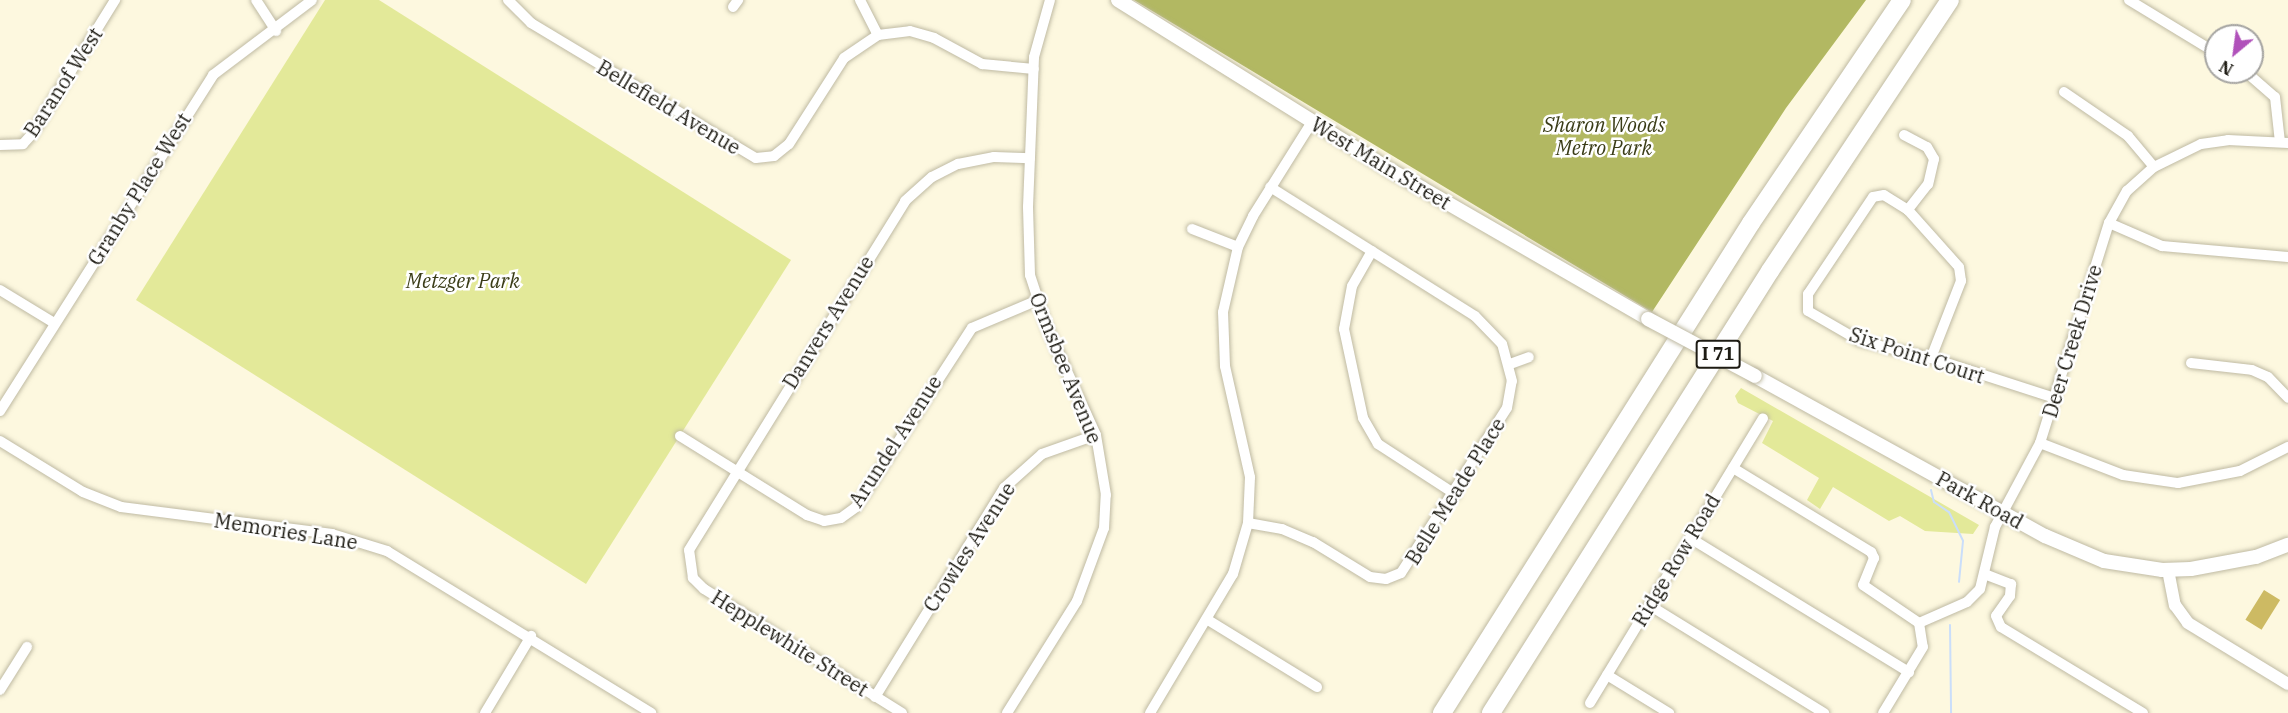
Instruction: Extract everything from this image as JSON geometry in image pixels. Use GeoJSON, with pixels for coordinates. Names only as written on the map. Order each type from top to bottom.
{"type":"FeatureCollection","features":[{"type":"Feature","properties":{"kind":"highway","name":"I 71"},"geometry":{"type":"LineString","coordinates":[[1442,713],[1751,223],[1902,0]]}},
{"type":"Feature","properties":{"kind":"highway","name":"I 71"},"geometry":{"type":"LineString","coordinates":[[1491,713],[1770,272],[1950,0]]}},
{"type":"Feature","properties":{"kind":"main road","name":"West Main Street"},"geometry":{"type":"LineString","coordinates":[[1118,0],[1312,122],[1647,319]]}},
{"type":"Feature","properties":{"kind":"main road","name":"Park Road"},"geometry":{"type":"LineString","coordinates":[[1647,319],[2073,551],[2115,564],[2168,570],[2235,562],[2288,545]]}},
{"type":"Feature","properties":{"kind":"street","name":"Baranof West"},"geometry":{"type":"LineString","coordinates":[[0,145],[23,144],[32,134],[115,0]]}},
{"type":"Feature","properties":{"kind":"street"},"geometry":{"type":"LineString","coordinates":[[256,0],[276,31]]}},
{"type":"Feature","properties":{"kind":"street","name":"Granby Place West"},"geometry":{"type":"LineString","coordinates":[[0,411],[213,75],[276,31],[312,0]]}},
{"type":"Feature","properties":{"kind":"street","name":"Bellefield Avenue"},"geometry":{"type":"LineString","coordinates":[[508,0],[531,23],[756,158],[774,156],[789,144],[844,58],[878,35]]}},
{"type":"Feature","properties":{"kind":"street"},"geometry":{"type":"LineString","coordinates":[[860,0],[878,35],[919,33],[982,64],[1034,69]]}},
{"type":"Feature","properties":{"kind":"street","name":"Ormsbee Avenue"},"geometry":{"type":"LineString","coordinates":[[1007,713],[1077,601],[1104,528],[1103,460],[1096,435],[1036,301],[1028,248],[1035,44],[1050,0]]}},
{"type":"Feature","properties":{"kind":"street"},"geometry":{"type":"LineString","coordinates":[[2130,0],[2204,46]]}},
{"type":"Feature","properties":{"kind":"street"},"geometry":{"type":"LineString","coordinates":[[2260,84],[2275,97],[2284,143]]}},
{"type":"Feature","properties":{"kind":"street"},"geometry":{"type":"LineString","coordinates":[[2064,92],[2128,136],[2154,167]]}},
{"type":"Feature","properties":{"kind":"street"},"geometry":{"type":"LineString","coordinates":[[1150,713],[1208,620],[1233,574],[1248,523],[1250,477],[1222,339],[1223,312],[1238,247],[1270,188],[1312,122]]}},
{"type":"Feature","properties":{"kind":"street"},"geometry":{"type":"LineString","coordinates":[[1904,135],[1927,147],[1934,159],[1928,184],[1908,210],[1959,267],[1961,281],[1931,358]]}},
{"type":"Feature","properties":{"kind":"street","name":"Deer Creek Drive"},"geometry":{"type":"LineString","coordinates":[[1919,623],[1967,602],[1987,575],[1989,550],[2003,512],[2040,443],[2109,223],[2127,191],[2154,167],[2200,144],[2284,143]]}},
{"type":"Feature","properties":{"kind":"street","name":"Danvers Avenue"},"geometry":{"type":"LineString","coordinates":[[688,564],[694,537],[905,201],[932,177],[958,164],[994,157],[1030,159]]}},
{"type":"Feature","properties":{"kind":"street"},"geometry":{"type":"LineString","coordinates":[[1270,188],[1372,251],[1492,330],[1510,364],[1529,357]]}},
{"type":"Feature","properties":{"kind":"street","name":"Six Point Court"},"geometry":{"type":"LineString","coordinates":[[1908,210],[1884,195],[1873,197],[1808,294],[1808,311],[1860,341],[1931,358],[2055,398]]}},
{"type":"Feature","properties":{"kind":"street"},"geometry":{"type":"LineString","coordinates":[[2109,223],[2162,246],[2288,257]]}},
{"type":"Feature","properties":{"kind":"street"},"geometry":{"type":"LineString","coordinates":[[1192,229],[1238,247]]}},
{"type":"Feature","properties":{"kind":"street"},"geometry":{"type":"LineString","coordinates":[[1372,251],[1352,286],[1344,329],[1363,418],[1378,444],[1455,494]]}},
{"type":"Feature","properties":{"kind":"street"},"geometry":{"type":"LineString","coordinates":[[0,290],[54,323]]}},
{"type":"Feature","properties":{"kind":"street","name":"Arundel Avenue"},"geometry":{"type":"LineString","coordinates":[[680,436],[815,519],[841,518],[856,507],[972,328],[1036,301]]}},
{"type":"Feature","properties":{"kind":"street"},"geometry":{"type":"LineString","coordinates":[[2191,363],[2252,370],[2268,377],[2288,398]]}},
{"type":"Feature","properties":{"kind":"street","name":"Belle Meade Place"},"geometry":{"type":"LineString","coordinates":[[1248,523],[1282,529],[1370,577],[1386,579],[1401,573],[1413,562],[1507,408],[1510,364]]}},
{"type":"Feature","properties":{"kind":"street","name":"Ridge Row Road"},"geometry":{"type":"LineString","coordinates":[[1590,703],[1763,418]]}},
{"type":"Feature","properties":{"kind":"street","name":"Crowles Avenue"},"geometry":{"type":"LineString","coordinates":[[875,697],[1004,488],[1042,454],[1096,435]]}},
{"type":"Feature","properties":{"kind":"street","name":"Memories Lane"},"geometry":{"type":"LineString","coordinates":[[0,441],[83,492],[121,507],[332,534],[387,551],[531,636],[651,713]]}},
{"type":"Feature","properties":{"kind":"street"},"geometry":{"type":"LineString","coordinates":[[2040,443],[2123,475],[2178,483],[2240,471],[2288,447]]}},
{"type":"Feature","properties":{"kind":"street"},"geometry":{"type":"LineString","coordinates":[[1733,468],[1871,552],[1874,558],[1863,585],[1919,623],[1923,646],[1883,713]]}},
{"type":"Feature","properties":{"kind":"street"},"geometry":{"type":"LineString","coordinates":[[1690,538],[1909,672]]}},
{"type":"Feature","properties":{"kind":"street","name":"Hepplewhite Street"},"geometry":{"type":"LineString","coordinates":[[688,564],[704,589],[902,713]]}},
{"type":"Feature","properties":{"kind":"street"},"geometry":{"type":"LineString","coordinates":[[2168,570],[2175,605],[2188,622],[2288,684]]}},
{"type":"Feature","properties":{"kind":"street"},"geometry":{"type":"LineString","coordinates":[[1987,575],[2011,584],[2010,596],[1996,616],[2001,627],[2143,713]]}},
{"type":"Feature","properties":{"kind":"street"},"geometry":{"type":"LineString","coordinates":[[1649,605],[1824,713]]}},
{"type":"Feature","properties":{"kind":"street"},"geometry":{"type":"LineString","coordinates":[[1208,620],[1317,687]]}},
{"type":"Feature","properties":{"kind":"street"},"geometry":{"type":"LineString","coordinates":[[484,713],[531,636]]}},
{"type":"Feature","properties":{"kind":"street"},"geometry":{"type":"LineString","coordinates":[[0,690],[27,647]]}},
{"type":"Feature","properties":{"kind":"street"},"geometry":{"type":"LineString","coordinates":[[1606,675],[1669,713]]}},
{"type":"Feature","properties":{"kind":"green space","name":"Metzger Park"},"geometry":{"type":"Polygon","coordinates":[[[325,0],[379,0],[791,260],[586,584],[136,300],[325,0]]]}},
{"type":"Feature","properties":{"kind":"green space","name":"Sharon Woods Metro Park"},"geometry":{"type":"Polygon","coordinates":[[[1134,0],[1866,0],[1786,108],[1652,312],[1134,0]]]}},
{"type":"Feature","properties":{"kind":"green space"},"geometry":{"type":"Polygon","coordinates":[[[1741,388],[1979,525],[1973,534],[1925,531],[1900,516],[1889,521],[1833,487],[1820,509],[1807,500],[1819,478],[1762,443],[1773,421],[1738,403],[1735,396],[1741,388]]]}},
{"type":"Feature","properties":{"kind":"building"},"geometry":{"type":"Polygon","coordinates":[[[2264,590],[2280,600],[2262,630],[2245,620],[2264,590]]]}},
{"type":"Feature","properties":{"kind":"waterway"},"geometry":{"type":"LineString","coordinates":[[1931,490],[1934,502],[1949,512],[1963,541],[1959,582]]}},
{"type":"Feature","properties":{"kind":"waterway"},"geometry":{"type":"LineString","coordinates":[[1950,625],[1951,713]]}}]}
